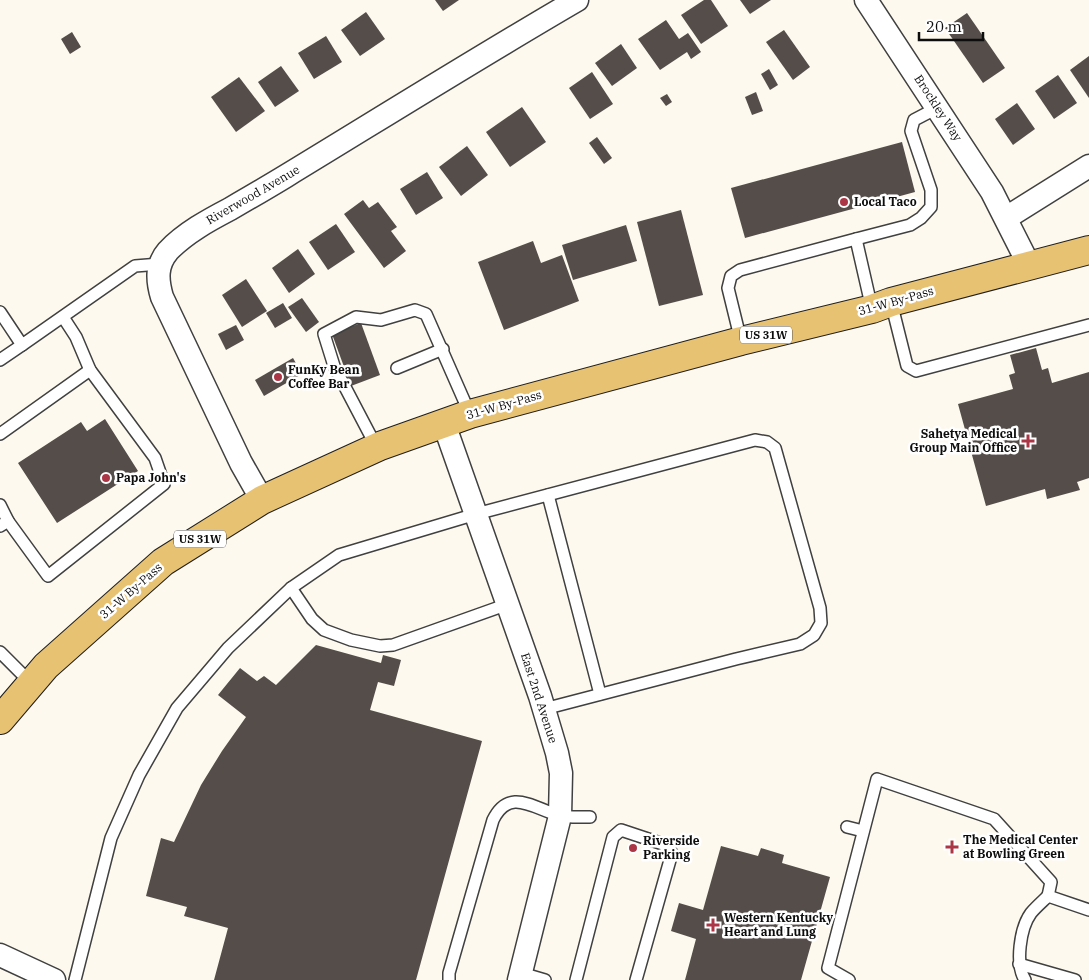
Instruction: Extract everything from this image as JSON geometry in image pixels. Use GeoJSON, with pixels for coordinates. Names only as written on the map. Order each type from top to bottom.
{"type":"FeatureCollection","features":[{"type":"Feature","properties":{"kind":"main road","name":"31-W By-Pass"},"geometry":{"type":"LineString","coordinates":[[0,720],[46,666],[163,562],[262,500],[376,448],[470,414],[1089,250]]}},
{"type":"Feature","properties":{"kind":"street","name":"Riverwood Avenue"},"geometry":{"type":"LineString","coordinates":[[160,264],[169,250],[198,227],[268,187],[577,0]]}},
{"type":"Feature","properties":{"kind":"street","name":"Brockley Way"},"geometry":{"type":"LineString","coordinates":[[866,0],[992,192],[1029,265]]}},
{"type":"Feature","properties":{"kind":"street"},"geometry":{"type":"LineString","coordinates":[[1006,218],[1089,166]]}},
{"type":"Feature","properties":{"kind":"street"},"geometry":{"type":"LineString","coordinates":[[160,264],[158,281],[162,297],[242,463],[262,500]]}},
{"type":"Feature","properties":{"kind":"street","name":"East 2nd Avenue"},"geometry":{"type":"LineString","coordinates":[[444,424],[544,709],[558,753],[561,774],[560,816],[520,976]]}},
{"type":"Feature","properties":{"kind":"street"},"geometry":{"type":"LineString","coordinates":[[0,955],[54,980]]}},
{"type":"Feature","properties":{"kind":"lane"},"geometry":{"type":"LineString","coordinates":[[741,341],[728,288],[731,276],[740,270],[910,225],[921,218],[930,207],[931,190],[911,131],[914,120],[937,108]]}},
{"type":"Feature","properties":{"kind":"lane"},"geometry":{"type":"LineString","coordinates":[[856,239],[907,366],[916,371],[1089,325]]}},
{"type":"Feature","properties":{"kind":"lane"},"geometry":{"type":"LineString","coordinates":[[0,360],[135,266],[160,264]]}},
{"type":"Feature","properties":{"kind":"lane"},"geometry":{"type":"LineString","coordinates":[[376,448],[334,366],[324,334],[356,318],[381,320],[415,310],[426,314],[470,414]]}},
{"type":"Feature","properties":{"kind":"lane"},"geometry":{"type":"LineString","coordinates":[[0,312],[22,345]]}},
{"type":"Feature","properties":{"kind":"lane"},"geometry":{"type":"LineString","coordinates":[[0,505],[4,523],[48,576],[164,484],[155,458],[90,370],[76,337],[63,317]]}},
{"type":"Feature","properties":{"kind":"lane"},"geometry":{"type":"LineString","coordinates":[[397,368],[443,349]]}},
{"type":"Feature","properties":{"kind":"lane"},"geometry":{"type":"LineString","coordinates":[[0,434],[90,370]]}},
{"type":"Feature","properties":{"kind":"lane"},"geometry":{"type":"LineString","coordinates":[[75,980],[111,838],[139,775],[177,708],[228,648],[291,588],[339,555],[476,514],[755,440],[767,442],[775,448],[820,608],[821,623],[814,635],[800,644],[544,709]]}},
{"type":"Feature","properties":{"kind":"lane"},"geometry":{"type":"LineString","coordinates":[[548,495],[600,694]]}},
{"type":"Feature","properties":{"kind":"lane"},"geometry":{"type":"LineString","coordinates":[[291,588],[312,619],[324,630],[351,640],[380,646],[393,645],[508,604]]}},
{"type":"Feature","properties":{"kind":"lane"},"geometry":{"type":"LineString","coordinates":[[0,652],[32,683]]}},
{"type":"Feature","properties":{"kind":"lane"},"geometry":{"type":"LineString","coordinates":[[850,980],[828,968],[877,779],[994,819],[1051,882],[1048,896],[1030,914],[1021,939],[1020,964],[1025,980]]}},
{"type":"Feature","properties":{"kind":"lane"},"geometry":{"type":"LineString","coordinates":[[449,980],[449,973],[482,858],[493,820],[498,810],[508,803],[520,802],[560,816],[590,818]]}},
{"type":"Feature","properties":{"kind":"lane"},"geometry":{"type":"LineString","coordinates":[[847,827],[864,831]]}},
{"type":"Feature","properties":{"kind":"lane"},"geometry":{"type":"LineString","coordinates":[[576,980],[613,838],[621,830],[663,844],[672,853],[636,980]]}},
{"type":"Feature","properties":{"kind":"lane"},"geometry":{"type":"LineString","coordinates":[[1048,896],[1089,910]]}},
{"type":"Feature","properties":{"kind":"lane"},"geometry":{"type":"LineString","coordinates":[[1020,964],[1075,980]]}},
{"type":"Feature","properties":{"kind":"lane"},"geometry":{"type":"LineString","coordinates":[[520,976],[546,980]]}},
{"type":"Feature","properties":{"kind":"building"},"geometry":{"type":"Polygon","coordinates":[[[435,0],[459,0],[443,11],[435,0]]]}},
{"type":"Feature","properties":{"kind":"building"},"geometry":{"type":"Polygon","coordinates":[[[704,0],[711,0],[728,26],[701,44],[681,15],[704,0]]]}},
{"type":"Feature","properties":{"kind":"building"},"geometry":{"type":"Polygon","coordinates":[[[740,0],[771,0],[750,14],[740,0]]]}},
{"type":"Feature","properties":{"kind":"building"},"geometry":{"type":"Polygon","coordinates":[[[366,12],[385,39],[360,56],[341,30],[366,12]]]}},
{"type":"Feature","properties":{"kind":"building"},"geometry":{"type":"Polygon","coordinates":[[[967,13],[1005,68],[983,83],[945,28],[967,13]]]}},
{"type":"Feature","properties":{"kind":"building"},"geometry":{"type":"Polygon","coordinates":[[[666,20],[679,39],[688,33],[701,52],[691,59],[687,52],[660,70],[638,39],[666,20]]]}},
{"type":"Feature","properties":{"kind":"building"},"geometry":{"type":"Polygon","coordinates":[[[784,30],[810,67],[793,80],[766,42],[784,30]]]}},
{"type":"Feature","properties":{"kind":"building"},"geometry":{"type":"Polygon","coordinates":[[[72,32],[81,47],[70,54],[61,39],[72,32]]]}},
{"type":"Feature","properties":{"kind":"building"},"geometry":{"type":"Polygon","coordinates":[[[326,36],[342,62],[314,79],[298,53],[326,36]]]}},
{"type":"Feature","properties":{"kind":"building"},"geometry":{"type":"Polygon","coordinates":[[[621,44],[637,68],[612,86],[595,63],[621,44]]]}},
{"type":"Feature","properties":{"kind":"building"},"geometry":{"type":"Polygon","coordinates":[[[1089,56],[1089,98],[1070,70],[1089,56]]]}},
{"type":"Feature","properties":{"kind":"building"},"geometry":{"type":"Polygon","coordinates":[[[281,66],[299,91],[275,107],[258,82],[281,66]]]}},
{"type":"Feature","properties":{"kind":"building"},"geometry":{"type":"Polygon","coordinates":[[[769,69],[778,85],[770,90],[761,74],[769,69]]]}},
{"type":"Feature","properties":{"kind":"building"},"geometry":{"type":"Polygon","coordinates":[[[592,72],[613,104],[590,119],[569,88],[592,72]]]}},
{"type":"Feature","properties":{"kind":"building"},"geometry":{"type":"Polygon","coordinates":[[[1058,75],[1077,103],[1054,119],[1035,91],[1058,75]]]}},
{"type":"Feature","properties":{"kind":"building"},"geometry":{"type":"Polygon","coordinates":[[[239,77],[265,111],[236,132],[211,97],[239,77]]]}},
{"type":"Feature","properties":{"kind":"building"},"geometry":{"type":"Polygon","coordinates":[[[756,92],[763,111],[752,115],[745,97],[756,92]]]}},
{"type":"Feature","properties":{"kind":"building"},"geometry":{"type":"Polygon","coordinates":[[[667,94],[672,102],[666,106],[660,98],[667,94]]]}},
{"type":"Feature","properties":{"kind":"building"},"geometry":{"type":"Polygon","coordinates":[[[1017,103],[1035,129],[1013,145],[995,119],[1017,103]]]}},
{"type":"Feature","properties":{"kind":"building"},"geometry":{"type":"Polygon","coordinates":[[[522,107],[546,142],[510,167],[486,132],[522,107]]]}},
{"type":"Feature","properties":{"kind":"building"},"geometry":{"type":"Polygon","coordinates":[[[597,137],[612,158],[604,164],[589,143],[597,137]]]}},
{"type":"Feature","properties":{"kind":"building"},"geometry":{"type":"Polygon","coordinates":[[[902,142],[915,192],[745,238],[731,188],[902,142]]]}},
{"type":"Feature","properties":{"kind":"building"},"geometry":{"type":"Polygon","coordinates":[[[467,146],[488,175],[461,196],[439,167],[467,146]]]}},
{"type":"Feature","properties":{"kind":"building"},"geometry":{"type":"Polygon","coordinates":[[[427,172],[443,198],[416,215],[400,189],[427,172]]]}},
{"type":"Feature","properties":{"kind":"building"},"geometry":{"type":"Polygon","coordinates":[[[363,200],[369,208],[378,202],[397,227],[391,231],[406,251],[384,268],[344,214],[363,200]]]}},
{"type":"Feature","properties":{"kind":"building"},"geometry":{"type":"Polygon","coordinates":[[[681,210],[703,295],[659,306],[637,222],[681,210]]]}},
{"type":"Feature","properties":{"kind":"building"},"geometry":{"type":"Polygon","coordinates":[[[336,224],[355,252],[328,270],[309,242],[336,224]]]}},
{"type":"Feature","properties":{"kind":"building"},"geometry":{"type":"Polygon","coordinates":[[[626,225],[637,261],[573,280],[562,245],[626,225]]]}},
{"type":"Feature","properties":{"kind":"building"},"geometry":{"type":"Polygon","coordinates":[[[533,241],[541,263],[562,255],[579,301],[504,330],[478,262],[533,241]]]}},
{"type":"Feature","properties":{"kind":"building"},"geometry":{"type":"Polygon","coordinates":[[[298,249],[315,274],[289,293],[272,268],[298,249]]]}},
{"type":"Feature","properties":{"kind":"building"},"geometry":{"type":"Polygon","coordinates":[[[246,279],[267,311],[242,327],[222,295],[246,279]]]}},
{"type":"Feature","properties":{"kind":"building"},"geometry":{"type":"Polygon","coordinates":[[[302,298],[319,322],[306,332],[288,307],[302,298]]]}},
{"type":"Feature","properties":{"kind":"building"},"geometry":{"type":"Polygon","coordinates":[[[283,303],[292,318],[275,328],[266,313],[283,303]]]}},
{"type":"Feature","properties":{"kind":"building"},"geometry":{"type":"Polygon","coordinates":[[[361,323],[380,375],[351,386],[332,334],[361,323]]]}},
{"type":"Feature","properties":{"kind":"building"},"geometry":{"type":"Polygon","coordinates":[[[236,325],[244,340],[226,350],[218,334],[236,325]]]}},
{"type":"Feature","properties":{"kind":"building","name":"Sahetya Medical Group Main Office"},"geometry":{"type":"Polygon","coordinates":[[[1036,348],[1042,370],[1048,368],[1052,383],[1089,372],[1089,478],[1077,482],[1080,490],[1047,499],[1045,489],[986,506],[958,404],[1013,389],[1009,375],[1015,373],[1010,355],[1036,348]]]}},
{"type":"Feature","properties":{"kind":"building","name":"FunKy Bean Coffee Bar"},"geometry":{"type":"Polygon","coordinates":[[[293,358],[302,374],[264,396],[255,380],[293,358]]]}},
{"type":"Feature","properties":{"kind":"building"},"geometry":{"type":"Polygon","coordinates":[[[105,419],[138,471],[57,523],[18,463],[81,422],[87,431],[105,419]]]}},
{"type":"Feature","properties":{"kind":"building"},"geometry":{"type":"Polygon","coordinates":[[[316,645],[381,663],[383,655],[401,660],[394,686],[378,682],[370,710],[482,741],[416,980],[214,980],[228,928],[184,916],[187,907],[146,896],[161,838],[174,842],[201,785],[246,717],[218,695],[240,668],[257,681],[264,676],[276,685],[316,645]]]}},
{"type":"Feature","properties":{"kind":"building"},"geometry":{"type":"Polygon","coordinates":[[[721,846],[758,856],[761,848],[784,855],[782,863],[830,877],[801,980],[685,980],[696,939],[671,931],[679,903],[703,910],[721,846]]]}},
{"type":"Feature","properties":{"kind":"place","name":"Local Taco"},"geometry":{"type":"Point","coordinates":[844,202]}},
{"type":"Feature","properties":{"kind":"place","name":"FunKy Bean Coffee Bar"},"geometry":{"type":"Point","coordinates":[278,377]}},
{"type":"Feature","properties":{"kind":"place","name":"Sahetya Medical Group Main Office"},"geometry":{"type":"Point","coordinates":[1028,441]}},
{"type":"Feature","properties":{"kind":"place","name":"Papa John's"},"geometry":{"type":"Point","coordinates":[106,478]}},
{"type":"Feature","properties":{"kind":"place","name":"The Medical Center at Bowling Green"},"geometry":{"type":"Point","coordinates":[952,847]}},
{"type":"Feature","properties":{"kind":"place","name":"Riverside Parking"},"geometry":{"type":"Point","coordinates":[633,848]}},
{"type":"Feature","properties":{"kind":"place","name":"Western Kentucky Heart and Lung"},"geometry":{"type":"Point","coordinates":[713,925]}}]}
